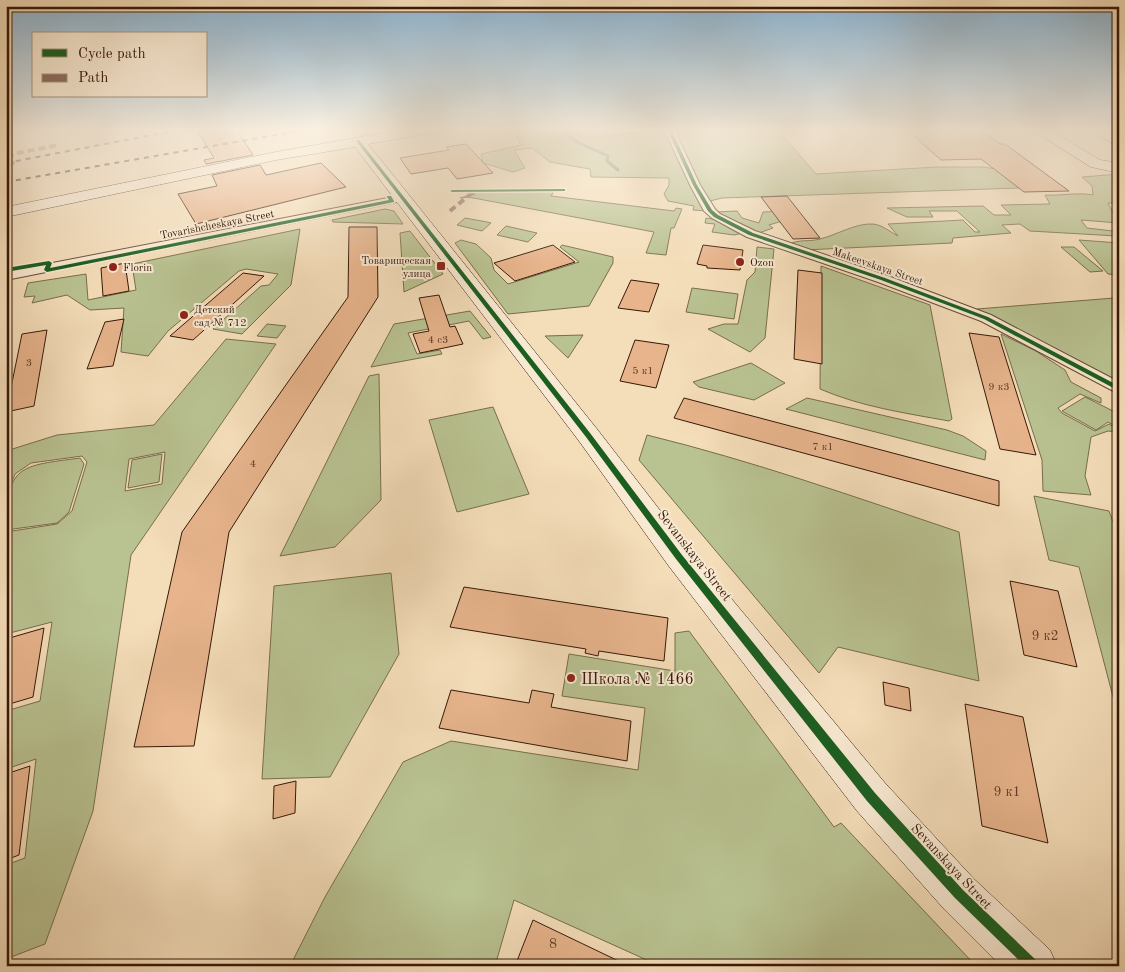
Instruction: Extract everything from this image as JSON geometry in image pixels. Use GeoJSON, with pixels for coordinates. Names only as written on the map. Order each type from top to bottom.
{"type":"FeatureCollection","features":[{"type":"Feature","properties":{"kind":"street"},"geometry":{"type":"LineString","coordinates":[[6,212],[188,174]]}},
{"type":"Feature","properties":{"kind":"street","name":"Sevanskaya Street"},"geometry":{"type":"LineString","coordinates":[[384,174],[582,427],[679,557],[871,797],[959,894],[1034,966]]}},
{"type":"Feature","properties":{"kind":"street","name":"Makeevskaya Street"},"geometry":{"type":"LineString","coordinates":[[690,174],[710,211],[751,234],[986,318],[1119,388]]}},
{"type":"Feature","properties":{"kind":"street","name":"Tovarishcheskaya Street"},"geometry":{"type":"LineString","coordinates":[[7,278],[403,198]]}},
{"type":"Feature","properties":{"kind":"green space"},"geometry":{"type":"Polygon","coordinates":[[[591,174],[1002,174],[1019,188],[722,198],[702,203],[706,211],[693,210],[694,206],[668,201],[664,194],[669,185],[669,178],[591,177],[591,174]]]}},
{"type":"Feature","properties":{"kind":"green space"},"geometry":{"type":"Polygon","coordinates":[[[1119,174],[1119,189],[1113,190],[1118,195],[1117,203],[1108,203],[1114,215],[1119,217],[1119,223],[1081,220],[1087,228],[1113,231],[1117,236],[1030,231],[1020,224],[1002,225],[1011,233],[953,238],[952,243],[804,250],[789,244],[820,239],[866,224],[880,226],[898,236],[888,224],[963,220],[975,232],[980,232],[957,211],[929,211],[933,217],[907,217],[887,208],[983,206],[994,215],[1011,215],[1001,205],[1050,204],[1045,195],[1093,195],[1092,186],[1082,177],[1119,174]]]}},
{"type":"Feature","properties":{"kind":"green space"},"geometry":{"type":"Polygon","coordinates":[[[490,190],[554,191],[551,196],[674,211],[676,208],[682,209],[674,228],[671,228],[666,255],[646,253],[654,232],[468,197],[460,198],[475,194],[467,192],[490,190]]]}},
{"type":"Feature","properties":{"kind":"green space"},"geometry":{"type":"Polygon","coordinates":[[[385,209],[394,211],[403,224],[333,222],[332,220],[385,209]]]}},
{"type":"Feature","properties":{"kind":"green space"},"geometry":{"type":"Polygon","coordinates":[[[737,211],[742,218],[759,223],[763,212],[793,211],[795,221],[769,225],[773,228],[756,234],[716,212],[737,211]]]}},
{"type":"Feature","properties":{"kind":"green space"},"geometry":{"type":"Polygon","coordinates":[[[465,218],[491,223],[482,231],[457,225],[465,218]]]}},
{"type":"Feature","properties":{"kind":"green space"},"geometry":{"type":"Polygon","coordinates":[[[706,218],[718,220],[743,233],[734,235],[712,232],[715,224],[705,223],[706,218]]]}},
{"type":"Feature","properties":{"kind":"green space"},"geometry":{"type":"Polygon","coordinates":[[[506,226],[537,233],[528,242],[497,235],[506,226]]]}},
{"type":"Feature","properties":{"kind":"green space"},"geometry":{"type":"Polygon","coordinates":[[[300,229],[291,285],[242,334],[213,329],[261,286],[269,285],[278,274],[246,269],[239,271],[168,331],[148,356],[121,352],[124,308],[90,310],[67,295],[32,303],[35,296],[24,297],[28,283],[86,274],[88,300],[136,290],[132,264],[300,229]]]}},
{"type":"Feature","properties":{"kind":"green space"},"geometry":{"type":"Polygon","coordinates":[[[410,231],[443,274],[404,292],[400,233],[410,231]]]}},
{"type":"Feature","properties":{"kind":"green space"},"geometry":{"type":"Polygon","coordinates":[[[461,240],[476,244],[491,258],[494,270],[508,284],[579,262],[560,247],[562,245],[613,257],[613,263],[589,306],[508,314],[455,243],[461,240]]]}},
{"type":"Feature","properties":{"kind":"green space"},"geometry":{"type":"Polygon","coordinates":[[[1079,240],[1119,243],[1119,275],[1108,274],[1079,240]]]}},
{"type":"Feature","properties":{"kind":"green space"},"geometry":{"type":"Polygon","coordinates":[[[757,247],[774,249],[765,338],[750,352],[708,329],[724,324],[738,324],[747,280],[755,272],[757,247]]]}},
{"type":"Feature","properties":{"kind":"green space"},"geometry":{"type":"Polygon","coordinates":[[[1061,247],[1074,247],[1103,271],[1090,272],[1061,247]]]}},
{"type":"Feature","properties":{"kind":"green space"},"geometry":{"type":"Polygon","coordinates":[[[821,266],[930,305],[952,419],[949,421],[884,409],[820,389],[821,266]]]}},
{"type":"Feature","properties":{"kind":"green space"},"geometry":{"type":"Polygon","coordinates":[[[692,288],[738,294],[734,319],[686,312],[692,288]]]}},
{"type":"Feature","properties":{"kind":"green space"},"geometry":{"type":"Polygon","coordinates":[[[1119,299],[1119,385],[977,309],[1119,299]]]}},
{"type":"Feature","properties":{"kind":"green space"},"geometry":{"type":"Polygon","coordinates":[[[470,311],[491,337],[483,339],[469,321],[408,333],[417,354],[440,350],[442,354],[371,367],[394,324],[470,311]]]}},
{"type":"Feature","properties":{"kind":"green space"},"geometry":{"type":"Polygon","coordinates":[[[267,324],[286,326],[277,338],[257,336],[267,324]]]}},
{"type":"Feature","properties":{"kind":"green space"},"geometry":{"type":"Polygon","coordinates":[[[1001,334],[1036,351],[1065,370],[1071,382],[1101,398],[1101,403],[1080,394],[1058,408],[1062,413],[1095,431],[1109,424],[1119,430],[1119,432],[1108,431],[1091,437],[1085,476],[1091,495],[1043,491],[1042,460],[1001,334]]]}},
{"type":"Feature","properties":{"kind":"green space"},"geometry":{"type":"Polygon","coordinates":[[[583,335],[568,358],[545,336],[583,335]]]}},
{"type":"Feature","properties":{"kind":"green space"},"geometry":{"type":"Polygon","coordinates":[[[226,339],[276,344],[131,555],[93,811],[45,944],[6,959],[6,865],[25,858],[36,759],[6,769],[6,711],[40,701],[52,622],[6,634],[6,532],[57,524],[72,511],[87,462],[82,456],[31,463],[15,474],[6,496],[6,451],[57,435],[154,425],[226,339]],[[165,452],[129,459],[125,491],[162,484],[165,452]]]}},
{"type":"Feature","properties":{"kind":"green space"},"geometry":{"type":"Polygon","coordinates":[[[751,363],[785,383],[754,400],[699,387],[693,382],[751,363]]]}},
{"type":"Feature","properties":{"kind":"green space"},"geometry":{"type":"Polygon","coordinates":[[[379,374],[381,500],[335,547],[280,556],[369,376],[379,374]]]}},
{"type":"Feature","properties":{"kind":"green space"},"geometry":{"type":"Polygon","coordinates":[[[1085,397],[1119,414],[1119,428],[1108,422],[1096,430],[1062,411],[1085,397]]]}},
{"type":"Feature","properties":{"kind":"green space"},"geometry":{"type":"Polygon","coordinates":[[[807,398],[947,430],[963,436],[986,451],[985,460],[786,409],[807,398]]]}},
{"type":"Feature","properties":{"kind":"green space"},"geometry":{"type":"Polygon","coordinates":[[[493,407],[529,494],[457,512],[429,420],[493,407]]]}},
{"type":"Feature","properties":{"kind":"green space"},"geometry":{"type":"Polygon","coordinates":[[[647,435],[765,468],[959,532],[979,681],[838,647],[819,673],[639,460],[647,435]]]}},
{"type":"Feature","properties":{"kind":"green space"},"geometry":{"type":"Polygon","coordinates":[[[162,454],[159,482],[128,488],[132,460],[162,454]]]}},
{"type":"Feature","properties":{"kind":"green space"},"geometry":{"type":"Polygon","coordinates":[[[80,458],[84,464],[69,512],[57,523],[6,530],[9,492],[14,480],[21,472],[44,463],[80,458]]]}},
{"type":"Feature","properties":{"kind":"green space"},"geometry":{"type":"Polygon","coordinates":[[[1034,496],[1109,511],[1116,530],[1119,531],[1119,712],[1117,712],[1079,567],[1049,560],[1034,496]]]}},
{"type":"Feature","properties":{"kind":"green space"},"geometry":{"type":"Polygon","coordinates":[[[391,573],[399,654],[330,777],[262,779],[274,586],[391,573]]]}},
{"type":"Feature","properties":{"kind":"green space"},"geometry":{"type":"Polygon","coordinates":[[[689,631],[834,827],[841,823],[976,966],[660,966],[514,900],[495,966],[290,966],[325,897],[403,762],[451,741],[638,770],[645,708],[562,696],[569,654],[675,671],[675,633],[689,631]]]}},
{"type":"Feature","properties":{"kind":"building"},"geometry":{"type":"Polygon","coordinates":[[[333,174],[346,187],[196,224],[178,194],[217,186],[212,175],[333,174]]]}},
{"type":"Feature","properties":{"kind":"building"},"geometry":{"type":"Polygon","coordinates":[[[453,174],[485,174],[457,179],[453,174]]]}},
{"type":"Feature","properties":{"kind":"building"},"geometry":{"type":"Polygon","coordinates":[[[1001,174],[1046,174],[1069,191],[1024,192],[1001,174]]]}},
{"type":"Feature","properties":{"kind":"building"},"geometry":{"type":"Polygon","coordinates":[[[787,196],[820,238],[793,239],[761,197],[787,196]]]}},
{"type":"Feature","properties":{"kind":"building"},"geometry":{"type":"Polygon","coordinates":[[[349,227],[377,227],[378,297],[229,532],[194,746],[134,747],[182,532],[348,297],[349,227]]]}},
{"type":"Feature","properties":{"kind":"building"},"geometry":{"type":"Polygon","coordinates":[[[553,245],[575,262],[515,281],[494,263],[553,245]]]}},
{"type":"Feature","properties":{"kind":"building"},"geometry":{"type":"Polygon","coordinates":[[[703,245],[743,250],[740,270],[707,268],[707,266],[697,264],[703,245]]]}},
{"type":"Feature","properties":{"kind":"building"},"geometry":{"type":"Polygon","coordinates":[[[125,263],[129,291],[103,296],[101,268],[125,263]]]}},
{"type":"Feature","properties":{"kind":"building"},"geometry":{"type":"Polygon","coordinates":[[[798,270],[822,273],[822,364],[794,359],[798,270]]]}},
{"type":"Feature","properties":{"kind":"building"},"geometry":{"type":"Polygon","coordinates":[[[243,273],[264,276],[193,340],[170,336],[243,273]]]}},
{"type":"Feature","properties":{"kind":"building"},"geometry":{"type":"Polygon","coordinates":[[[631,280],[659,284],[649,312],[618,308],[631,280]]]}},
{"type":"Feature","properties":{"kind":"building"},"geometry":{"type":"Polygon","coordinates":[[[439,295],[450,327],[455,326],[463,344],[420,353],[413,334],[429,331],[419,298],[439,295]]]}},
{"type":"Feature","properties":{"kind":"building"},"geometry":{"type":"Polygon","coordinates":[[[124,319],[113,366],[87,369],[105,322],[124,319]]]}},
{"type":"Feature","properties":{"kind":"building"},"geometry":{"type":"Polygon","coordinates":[[[47,330],[34,406],[6,412],[22,334],[47,330]]]}},
{"type":"Feature","properties":{"kind":"building"},"geometry":{"type":"Polygon","coordinates":[[[969,333],[999,337],[1036,455],[1000,449],[969,333]]]}},
{"type":"Feature","properties":{"kind":"building"},"geometry":{"type":"Polygon","coordinates":[[[635,340],[669,345],[656,388],[620,381],[635,340]]]}},
{"type":"Feature","properties":{"kind":"building"},"geometry":{"type":"Polygon","coordinates":[[[684,398],[999,481],[999,506],[674,418],[684,398]]]}},
{"type":"Feature","properties":{"kind":"building"},"geometry":{"type":"Polygon","coordinates":[[[1010,581],[1058,591],[1077,667],[1024,655],[1010,581]]]}},
{"type":"Feature","properties":{"kind":"building"},"geometry":{"type":"Polygon","coordinates":[[[464,587],[668,618],[664,661],[599,651],[598,656],[585,653],[586,649],[450,627],[464,587]]]}},
{"type":"Feature","properties":{"kind":"building"},"geometry":{"type":"Polygon","coordinates":[[[44,628],[33,697],[6,705],[6,639],[44,628]]]}},
{"type":"Feature","properties":{"kind":"building"},"geometry":{"type":"Polygon","coordinates":[[[883,682],[909,688],[911,711],[885,705],[883,682]]]}},
{"type":"Feature","properties":{"kind":"building"},"geometry":{"type":"Polygon","coordinates":[[[451,690],[529,703],[532,690],[554,694],[551,707],[631,721],[627,761],[439,728],[451,690]]]}},
{"type":"Feature","properties":{"kind":"building"},"geometry":{"type":"Polygon","coordinates":[[[965,704],[1023,717],[1048,843],[982,826],[965,704]]]}},
{"type":"Feature","properties":{"kind":"building"},"geometry":{"type":"Polygon","coordinates":[[[30,766],[19,855],[6,860],[6,774],[30,766]]]}},
{"type":"Feature","properties":{"kind":"building"},"geometry":{"type":"Polygon","coordinates":[[[296,781],[295,813],[273,819],[274,786],[296,781]]]}},
{"type":"Feature","properties":{"kind":"building"},"geometry":{"type":"Polygon","coordinates":[[[533,920],[629,966],[515,966],[533,920]]]}},
{"type":"Feature","properties":{"kind":"railway"},"geometry":{"type":"LineString","coordinates":[[6,182],[50,174]]}},
{"type":"Feature","properties":{"kind":"marked path"},"geometry":{"type":"LineString","coordinates":[[450,211],[472,193],[476,192]]}},
{"type":"Feature","properties":{"kind":"cycle path"},"geometry":{"type":"LineString","coordinates":[[384,174],[588,435],[679,557],[871,797],[959,894],[1034,966]]}},
{"type":"Feature","properties":{"kind":"cycle path"},"geometry":{"type":"LineString","coordinates":[[690,174],[710,211],[751,234],[883,279],[986,318],[1119,389]]}},
{"type":"Feature","properties":{"kind":"cycle path"},"geometry":{"type":"LineString","coordinates":[[452,191],[563,190]]}},
{"type":"Feature","properties":{"kind":"cycle path"},"geometry":{"type":"LineString","coordinates":[[6,270],[49,263],[47,270],[392,201],[389,197]]}},
{"type":"Feature","properties":{"kind":"place","name":"Ozon"},"geometry":{"type":"Point","coordinates":[740,262]}},
{"type":"Feature","properties":{"kind":"place","name":"Товарищеская улица"},"geometry":{"type":"Point","coordinates":[441,266]}},
{"type":"Feature","properties":{"kind":"place","name":"Florin"},"geometry":{"type":"Point","coordinates":[113,267]}},
{"type":"Feature","properties":{"kind":"place","name":"Детский сад № 712"},"geometry":{"type":"Point","coordinates":[184,315]}},
{"type":"Feature","properties":{"kind":"place","name":"Школа № 1466"},"geometry":{"type":"Point","coordinates":[571,678]}}]}
